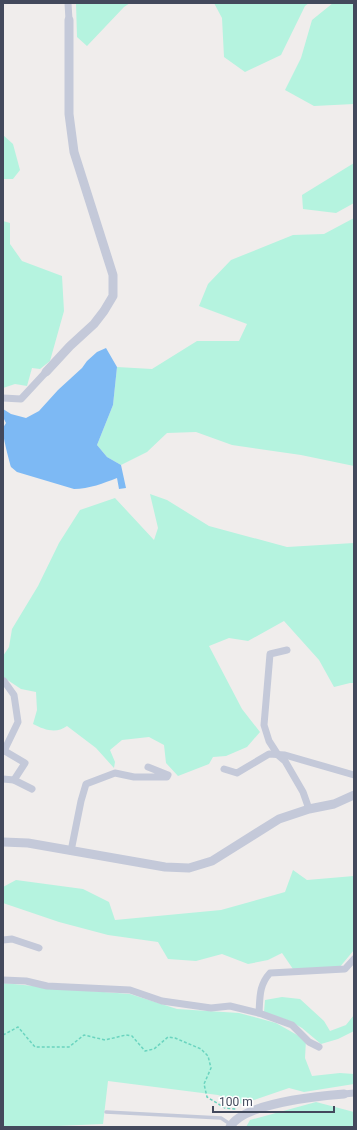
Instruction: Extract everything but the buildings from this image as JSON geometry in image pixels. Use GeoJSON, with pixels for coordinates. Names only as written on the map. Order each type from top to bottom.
{"type":"FeatureCollection","features":[{"type":"Feature","properties":{"kind":"street"},"geometry":{"type":"LineString","coordinates":[[3,398],[21,399],[70,346],[94,324],[113,296],[113,275],[74,152],[69,114],[68,3]]}},
{"type":"Feature","properties":{"kind":"street"},"geometry":{"type":"LineString","coordinates":[[287,650],[270,654],[264,725],[269,741],[278,755],[285,762],[303,792],[309,810]]}},
{"type":"Feature","properties":{"kind":"street"},"geometry":{"type":"LineString","coordinates":[[4,681],[14,695],[18,722],[3,750],[25,763],[14,780]]}},
{"type":"Feature","properties":{"kind":"street"},"geometry":{"type":"LineString","coordinates":[[224,769],[237,773],[269,754],[284,755],[354,775]]}},
{"type":"Feature","properties":{"kind":"street"},"geometry":{"type":"LineString","coordinates":[[71,850],[86,784],[115,773],[134,777],[167,777],[168,775],[148,767]]}},
{"type":"Feature","properties":{"kind":"street"},"geometry":{"type":"LineString","coordinates":[[3,779],[14,780],[32,789]]}},
{"type":"Feature","properties":{"kind":"street"},"geometry":{"type":"LineString","coordinates":[[3,841],[28,843],[165,867],[189,868],[212,861],[279,819],[334,804],[354,795]]}},
{"type":"Feature","properties":{"kind":"street"},"geometry":{"type":"LineString","coordinates":[[3,940],[12,939],[39,948]]}},
{"type":"Feature","properties":{"kind":"street"},"geometry":{"type":"LineString","coordinates":[[259,1013],[262,986],[264,980],[270,973],[345,969],[354,959]]}},
{"type":"Feature","properties":{"kind":"street"},"geometry":{"type":"LineString","coordinates":[[3,979],[26,980],[46,986],[130,990],[162,1001],[210,1008],[230,1006],[259,1013],[292,1025],[309,1042],[319,1047]]}},
{"type":"Feature","properties":{"kind":"street"},"geometry":{"type":"LineString","coordinates":[[231,1126],[241,1116],[258,1109],[316,1096],[354,1093]]}},
{"type":"Feature","properties":{"kind":"lane"},"geometry":{"type":"LineString","coordinates":[[106,1112],[221,1118],[231,1126]]}},
{"type":"Feature","properties":{"kind":"path"},"geometry":{"type":"LineString","coordinates":[[3,1035],[18,1027],[35,1047],[69,1047],[84,1035],[105,1040],[126,1035],[132,1036],[145,1050],[154,1049],[168,1037],[175,1038],[201,1049],[208,1056],[211,1068],[204,1084],[207,1097],[225,1108],[235,1108],[241,1116]]}},
{"type":"Feature","properties":{"kind":"green space"},"geometry":{"type":"Polygon","coordinates":[[[76,3],[130,3],[124,7],[87,46],[77,37],[76,3]]]}},
{"type":"Feature","properties":{"kind":"green space"},"geometry":{"type":"Polygon","coordinates":[[[214,3],[309,3],[305,6],[281,55],[245,72],[224,57],[222,18],[214,3]]]}},
{"type":"Feature","properties":{"kind":"green space"},"geometry":{"type":"Polygon","coordinates":[[[333,3],[354,3],[354,104],[314,106],[285,90],[301,58],[312,20],[333,3]]]}},
{"type":"Feature","properties":{"kind":"green space"},"geometry":{"type":"Polygon","coordinates":[[[3,135],[13,144],[20,170],[13,179],[3,179],[3,135]]]}},
{"type":"Feature","properties":{"kind":"green space"},"geometry":{"type":"Polygon","coordinates":[[[354,163],[354,203],[336,213],[303,209],[302,195],[354,163]]]}},
{"type":"Feature","properties":{"kind":"green space"},"geometry":{"type":"Polygon","coordinates":[[[354,218],[354,466],[301,455],[232,445],[196,432],[167,433],[147,452],[121,465],[107,457],[97,445],[113,405],[117,367],[152,369],[197,341],[239,341],[247,324],[199,306],[208,284],[231,260],[293,235],[324,234],[354,218]]]}},
{"type":"Feature","properties":{"kind":"green space"},"geometry":{"type":"Polygon","coordinates":[[[3,221],[10,223],[10,244],[22,261],[62,276],[64,311],[50,361],[40,369],[32,368],[27,386],[15,384],[3,388],[3,221]]]}},
{"type":"Feature","properties":{"kind":"green space"},"geometry":{"type":"Polygon","coordinates":[[[150,494],[167,500],[209,526],[287,547],[354,543],[354,683],[334,687],[319,660],[284,621],[248,641],[229,638],[209,646],[242,709],[260,732],[247,747],[226,756],[213,757],[209,764],[178,776],[166,763],[164,745],[149,737],[122,740],[110,750],[115,762],[114,768],[96,748],[67,726],[59,730],[50,730],[33,724],[37,710],[36,692],[21,689],[3,677],[3,656],[9,647],[12,629],[38,586],[59,543],[80,510],[115,498],[154,540],[158,528],[150,494]]]}},
{"type":"Feature","properties":{"kind":"green space"},"geometry":{"type":"Polygon","coordinates":[[[293,870],[307,880],[354,876],[354,950],[339,968],[293,969],[282,953],[268,960],[248,964],[222,954],[196,961],[168,959],[158,942],[108,935],[59,922],[3,903],[3,887],[16,880],[83,889],[109,902],[115,920],[221,910],[285,892],[293,870]]]}},
{"type":"Feature","properties":{"kind":"green space"},"geometry":{"type":"Polygon","coordinates":[[[3,983],[130,994],[177,1009],[239,1013],[276,1023],[306,1040],[305,1058],[312,1076],[340,1073],[354,1074],[354,1084],[304,1092],[289,1088],[242,1104],[218,1095],[108,1081],[103,1124],[57,1127],[3,1127],[3,983]]]}},
{"type":"Feature","properties":{"kind":"green space"},"geometry":{"type":"Polygon","coordinates":[[[282,997],[300,999],[324,1021],[330,1031],[346,1025],[354,1015],[354,1031],[338,1039],[321,1044],[302,1028],[290,1021],[264,1012],[265,1000],[282,997]]]}},
{"type":"Feature","properties":{"kind":"green space"},"geometry":{"type":"Polygon","coordinates":[[[316,1102],[354,1112],[354,1127],[246,1127],[250,1120],[316,1102]]]}},
{"type":"Feature","properties":{"kind":"water"},"geometry":{"type":"Polygon","coordinates":[[[106,348],[117,367],[113,405],[97,445],[107,457],[121,465],[126,488],[119,489],[117,478],[91,487],[74,489],[17,472],[11,467],[3,432],[6,423],[3,417],[3,409],[11,414],[26,418],[39,411],[58,390],[82,368],[87,361],[97,352],[106,348]]]}}]}
